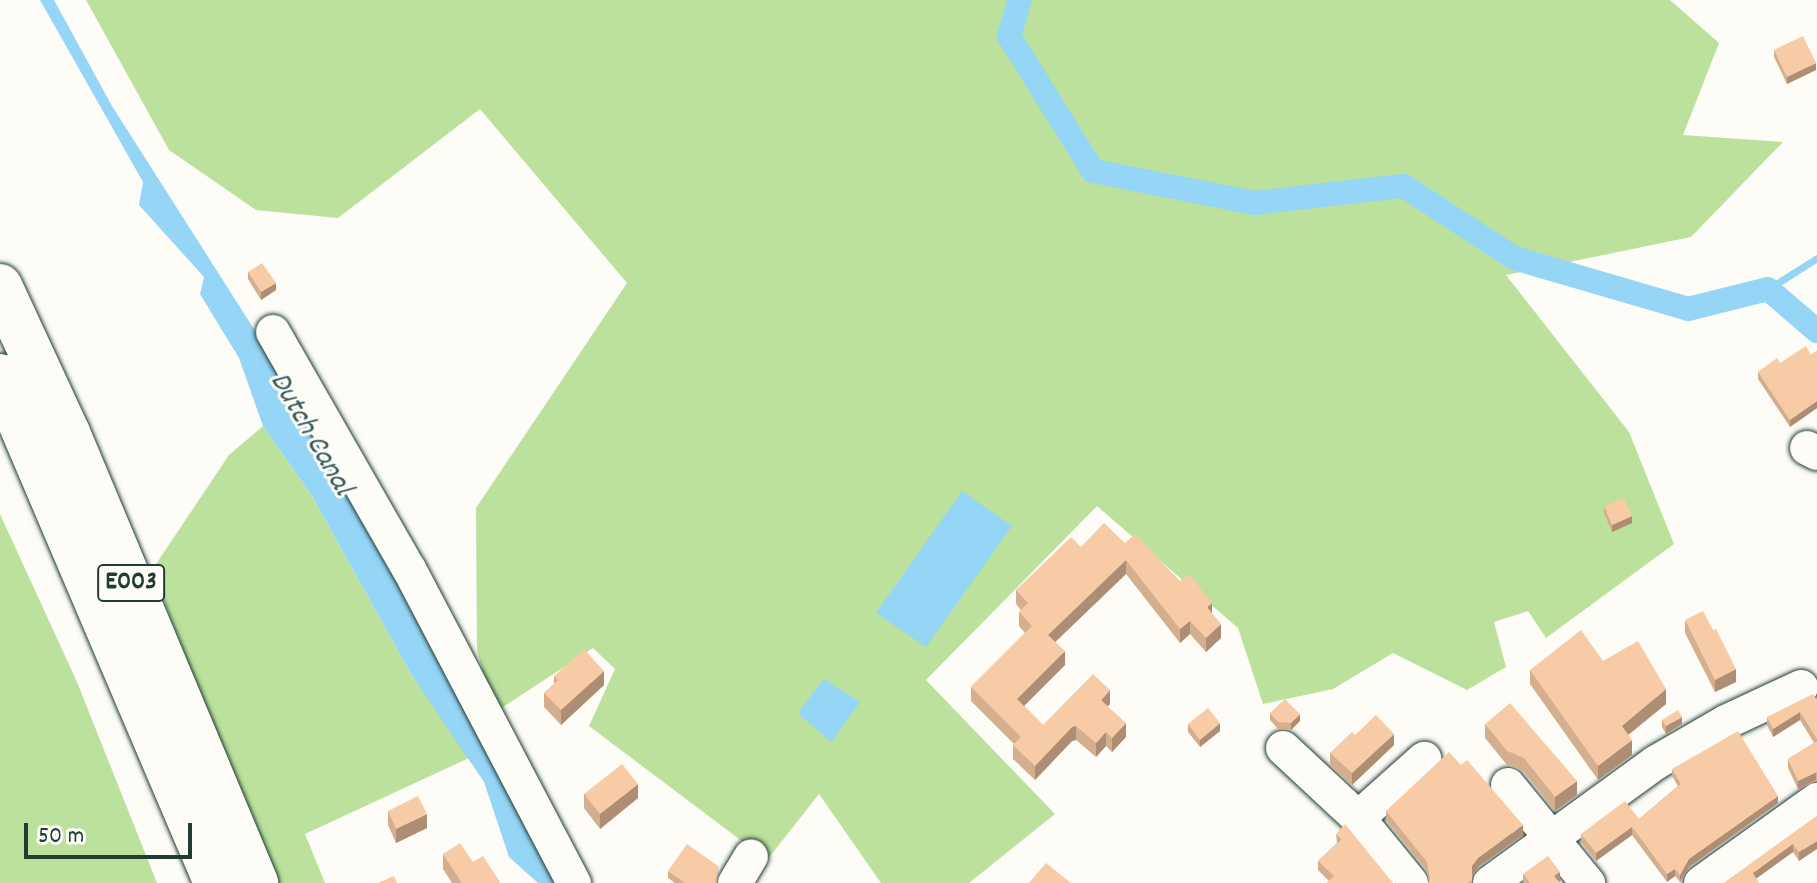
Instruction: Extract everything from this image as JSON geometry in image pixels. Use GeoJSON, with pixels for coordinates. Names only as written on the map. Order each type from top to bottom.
{"type":"FeatureCollection","features":[{"type":"Feature","properties":{"kind":"highway","name":"E003"},"geometry":{"type":"LineString","coordinates":[[0,286],[68,433],[256,883]]}},
{"type":"Feature","properties":{"kind":"highway","name":"E003"},"geometry":{"type":"LineString","coordinates":[[0,376],[216,883]]}},
{"type":"Feature","properties":{"kind":"street"},"geometry":{"type":"LineString","coordinates":[[273,332],[409,569],[574,883]]}},
{"type":"Feature","properties":{"kind":"street"},"geometry":{"type":"LineString","coordinates":[[1490,883],[1655,763],[1726,722],[1801,687]]}},
{"type":"Feature","properties":{"kind":"street"},"geometry":{"type":"LineString","coordinates":[[1283,748],[1358,818],[1411,883]]}},
{"type":"Feature","properties":{"kind":"street"},"geometry":{"type":"LineString","coordinates":[[1358,818],[1424,759]]}},
{"type":"Feature","properties":{"kind":"street"},"geometry":{"type":"LineString","coordinates":[[1508,785],[1588,883]]}},
{"type":"Feature","properties":{"kind":"street"},"geometry":{"type":"LineString","coordinates":[[1701,883],[1817,800]]}},
{"type":"Feature","properties":{"kind":"green space"},"geometry":{"type":"Polygon","coordinates":[[[86,0],[1670,0],[1719,43],[1683,135],[1783,142],[1691,237],[1506,275],[1629,432],[1674,544],[1546,638],[1528,611],[1494,622],[1506,667],[1467,690],[1393,653],[1333,689],[1263,704],[1238,628],[1097,506],[926,680],[1055,814],[969,883],[881,883],[819,794],[767,860],[589,726],[615,669],[593,648],[494,713],[477,650],[476,508],[627,283],[480,109],[338,218],[256,210],[169,150],[86,0]]]}},
{"type":"Feature","properties":{"kind":"green space"},"geometry":{"type":"Polygon","coordinates":[[[263,426],[312,496],[411,674],[469,758],[305,834],[325,883],[278,883],[206,712],[152,570],[229,455],[263,426]]]}},
{"type":"Feature","properties":{"kind":"green space"},"geometry":{"type":"Polygon","coordinates":[[[0,514],[77,682],[157,883],[0,883],[0,514]]]}},
{"type":"Feature","properties":{"kind":"water","name":"Dutch Canal"},"geometry":{"type":"Polygon","coordinates":[[[40,0],[54,0],[112,106],[289,384],[562,883],[538,883],[509,857],[484,782],[411,674],[312,496],[263,426],[239,358],[200,294],[204,277],[139,205],[143,182],[40,0]]]}},
{"type":"Feature","properties":{"kind":"water"},"geometry":{"type":"Polygon","coordinates":[[[962,491],[1012,526],[926,647],[876,613],[962,491]]]}},
{"type":"Feature","properties":{"kind":"water"},"geometry":{"type":"Polygon","coordinates":[[[824,679],[860,702],[831,742],[798,713],[824,679]]]}},
{"type":"Feature","properties":{"kind":"building"},"geometry":{"type":"Polygon","coordinates":[[[1803,36],[1816,63],[1787,77],[1774,50],[1803,36]]]}},
{"type":"Feature","properties":{"kind":"building"},"geometry":{"type":"Polygon","coordinates":[[[262,263],[276,283],[261,292],[248,272],[262,263]]]}},
{"type":"Feature","properties":{"kind":"building"},"geometry":{"type":"Polygon","coordinates":[[[1806,346],[1811,355],[1817,351],[1817,401],[1790,420],[1758,372],[1777,358],[1780,363],[1806,346]]]}},
{"type":"Feature","properties":{"kind":"building"},"geometry":{"type":"Polygon","coordinates":[[[1624,498],[1632,516],[1612,525],[1604,506],[1624,498]]]}},
{"type":"Feature","properties":{"kind":"building"},"geometry":{"type":"Polygon","coordinates":[[[1104,523],[1125,543],[1135,534],[1180,581],[1189,574],[1212,603],[1207,607],[1221,624],[1206,638],[1190,621],[1180,629],[1126,560],[1048,635],[1065,651],[1017,699],[1043,725],[1093,674],[1110,690],[1101,700],[1126,723],[1112,738],[1106,732],[1096,743],[1076,726],[1072,727],[1035,766],[1013,745],[1021,737],[971,687],[1032,626],[1019,612],[1028,603],[1016,590],[1071,537],[1081,547],[1104,523]]]}},
{"type":"Feature","properties":{"kind":"building"},"geometry":{"type":"Polygon","coordinates":[[[1703,611],[1736,669],[1715,680],[1685,620],[1703,611]]]}},
{"type":"Feature","properties":{"kind":"building"},"geometry":{"type":"Polygon","coordinates":[[[1581,630],[1603,661],[1638,641],[1666,689],[1622,726],[1632,740],[1598,766],[1530,670],[1581,630]]]}},
{"type":"Feature","properties":{"kind":"building"},"geometry":{"type":"Polygon","coordinates":[[[584,649],[604,671],[561,710],[544,693],[558,680],[554,676],[584,649]]]}},
{"type":"Feature","properties":{"kind":"building"},"geometry":{"type":"Polygon","coordinates":[[[1813,694],[1817,700],[1817,739],[1800,712],[1773,729],[1767,717],[1813,694]]]}},
{"type":"Feature","properties":{"kind":"building"},"geometry":{"type":"Polygon","coordinates":[[[1285,699],[1300,714],[1291,723],[1278,722],[1270,713],[1285,699]]]}},
{"type":"Feature","properties":{"kind":"building"},"geometry":{"type":"Polygon","coordinates":[[[1510,703],[1577,781],[1555,797],[1524,758],[1507,751],[1485,724],[1510,703]]]}},
{"type":"Feature","properties":{"kind":"building"},"geometry":{"type":"Polygon","coordinates":[[[1208,708],[1220,723],[1200,740],[1188,724],[1208,708]]]}},
{"type":"Feature","properties":{"kind":"building"},"geometry":{"type":"Polygon","coordinates":[[[1678,710],[1682,717],[1666,726],[1662,720],[1678,710]]]}},
{"type":"Feature","properties":{"kind":"building"},"geometry":{"type":"Polygon","coordinates":[[[1376,715],[1394,734],[1352,773],[1330,753],[1376,715]]]}},
{"type":"Feature","properties":{"kind":"building"},"geometry":{"type":"Polygon","coordinates":[[[1738,731],[1778,796],[1689,859],[1680,875],[1675,869],[1667,874],[1632,827],[1596,853],[1581,834],[1625,801],[1639,819],[1681,784],[1672,769],[1738,731]]]}},
{"type":"Feature","properties":{"kind":"building"},"geometry":{"type":"Polygon","coordinates":[[[1817,741],[1817,772],[1798,781],[1788,759],[1817,741]]]}},
{"type":"Feature","properties":{"kind":"building"},"geometry":{"type":"Polygon","coordinates":[[[1449,752],[1461,765],[1467,760],[1523,825],[1478,858],[1472,866],[1472,880],[1467,883],[1428,883],[1427,862],[1386,811],[1449,752]]]}},
{"type":"Feature","properties":{"kind":"building"},"geometry":{"type":"Polygon","coordinates":[[[622,764],[638,784],[600,814],[584,794],[622,764]]]}},
{"type":"Feature","properties":{"kind":"building"},"geometry":{"type":"Polygon","coordinates":[[[418,796],[427,814],[396,829],[388,811],[418,796]]]}},
{"type":"Feature","properties":{"kind":"building"},"geometry":{"type":"Polygon","coordinates":[[[1817,816],[1817,841],[1799,852],[1793,844],[1753,873],[1759,883],[1724,883],[1817,816]]]}},
{"type":"Feature","properties":{"kind":"building"},"geometry":{"type":"Polygon","coordinates":[[[1345,824],[1393,883],[1326,883],[1334,876],[1318,861],[1342,839],[1336,834],[1345,824]]]}},
{"type":"Feature","properties":{"kind":"building"},"geometry":{"type":"Polygon","coordinates":[[[460,843],[473,862],[483,856],[500,882],[462,883],[443,854],[460,843]]]}},
{"type":"Feature","properties":{"kind":"building"},"geometry":{"type":"Polygon","coordinates":[[[687,844],[718,866],[715,883],[685,883],[668,871],[687,844]]]}},
{"type":"Feature","properties":{"kind":"building"},"geometry":{"type":"Polygon","coordinates":[[[1548,856],[1560,872],[1554,876],[1560,883],[1530,883],[1523,874],[1548,856]]]}},
{"type":"Feature","properties":{"kind":"building"},"geometry":{"type":"Polygon","coordinates":[[[1046,863],[1071,883],[1029,883],[1046,863]]]}},
{"type":"Feature","properties":{"kind":"building"},"geometry":{"type":"Polygon","coordinates":[[[394,876],[397,883],[378,883],[394,876]]]}},
{"type":"Feature","properties":{"kind":"waterway"},"geometry":{"type":"LineString","coordinates":[[1020,0],[1009,36],[1093,171],[1254,203],[1404,186],[1514,258],[1688,309],[1768,289],[1817,331]]}},
{"type":"Feature","properties":{"kind":"waterway"},"geometry":{"type":"LineString","coordinates":[[1768,289],[1817,258]]}}]}
